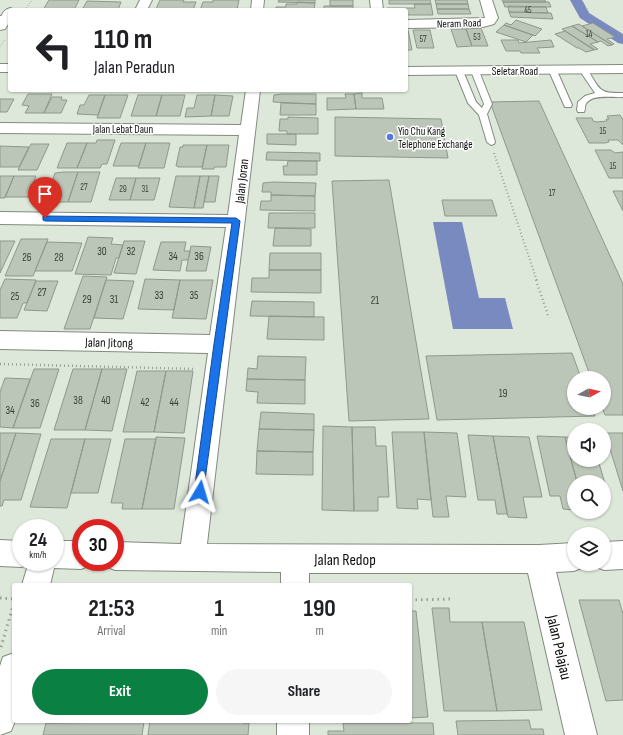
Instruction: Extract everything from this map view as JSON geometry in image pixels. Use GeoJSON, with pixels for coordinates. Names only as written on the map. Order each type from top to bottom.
{"type":"FeatureCollection","features":[{"type":"Feature","properties":{"kind":"street","name":"Neram Road"},"geometry":{"type":"LineString","coordinates":[[408,24],[490,21],[492,18],[486,0]]}},
{"type":"Feature","properties":{"kind":"street","name":"Seletar Road"},"geometry":{"type":"LineString","coordinates":[[408,71],[584,71],[623,69]]}},
{"type":"Feature","properties":{"kind":"street","name":"Jalan Joran"},"geometry":{"type":"LineString","coordinates":[[192,558],[218,344],[236,221],[252,92]]}},
{"type":"Feature","properties":{"kind":"street","name":"Jalan Lebat Daun"},"geometry":{"type":"LineString","coordinates":[[0,128],[247,130]]}},
{"type":"Feature","properties":{"kind":"street"},"geometry":{"type":"LineString","coordinates":[[0,218],[236,221]]}},
{"type":"Feature","properties":{"kind":"street","name":"Jalan Jitong"},"geometry":{"type":"LineString","coordinates":[[0,340],[218,344]]}},
{"type":"Feature","properties":{"kind":"street"},"geometry":{"type":"LineString","coordinates":[[0,553],[12,554]]}},
{"type":"Feature","properties":{"kind":"street"},"geometry":{"type":"LineString","coordinates":[[611,556],[623,555]]}},
{"type":"Feature","properties":{"kind":"street","name":"Jalan Redop"},"geometry":{"type":"LineString","coordinates":[[124,556],[192,558],[295,572],[567,557]]}},
{"type":"Feature","properties":{"kind":"street","name":"Jalan Pelajau"},"geometry":{"type":"LineString","coordinates":[[539,559],[581,735]]}},
{"type":"Feature","properties":{"kind":"street"},"geometry":{"type":"LineString","coordinates":[[37,583],[40,571]]}},
{"type":"Feature","properties":{"kind":"street"},"geometry":{"type":"LineString","coordinates":[[0,720],[12,675]]}},
{"type":"Feature","properties":{"kind":"street"},"geometry":{"type":"LineString","coordinates":[[293,723],[293,735]]}},
{"type":"Feature","properties":{"kind":"lane"},"geometry":{"type":"LineString","coordinates":[[459,71],[472,103],[483,114],[491,142]]}},
{"type":"Feature","properties":{"kind":"lane"},"geometry":{"type":"LineString","coordinates":[[475,71],[488,104],[483,114]]}},
{"type":"Feature","properties":{"kind":"lane"},"geometry":{"type":"LineString","coordinates":[[553,71],[568,105]]}},
{"type":"Feature","properties":{"kind":"lane"},"geometry":{"type":"LineString","coordinates":[[584,71],[599,94]]}},
{"type":"Feature","properties":{"kind":"lane"},"geometry":{"type":"LineString","coordinates":[[581,110],[581,104],[588,98],[599,94],[606,96],[623,95]]}},
{"type":"Feature","properties":{"kind":"path"},"geometry":{"type":"LineString","coordinates":[[582,0],[590,14],[623,36]]}},
{"type":"Feature","properties":{"kind":"path"},"geometry":{"type":"LineString","coordinates":[[491,142],[549,318]]}},
{"type":"Feature","properties":{"kind":"path"},"geometry":{"type":"LineString","coordinates":[[0,364],[203,369]]}},
{"type":"Feature","properties":{"kind":"path"},"geometry":{"type":"LineString","coordinates":[[0,598],[12,599]]}},
{"type":"Feature","properties":{"kind":"path"},"geometry":{"type":"LineString","coordinates":[[412,600],[453,599]]}},
{"type":"Feature","properties":{"kind":"path"},"geometry":{"type":"LineString","coordinates":[[0,651],[12,610]]}},
{"type":"Feature","properties":{"kind":"water"},"geometry":{"type":"Polygon","coordinates":[[[433,222],[462,222],[479,298],[505,298],[513,329],[453,329],[433,222]]]}},
{"type":"Feature","properties":{"kind":"building"},"geometry":{"type":"Polygon","coordinates":[[[49,0],[79,0],[75,8],[44,8],[49,0]]]}},
{"type":"Feature","properties":{"kind":"building"},"geometry":{"type":"Polygon","coordinates":[[[160,0],[184,0],[183,2],[196,2],[194,8],[156,8],[160,0]]]}},
{"type":"Feature","properties":{"kind":"building"},"geometry":{"type":"Polygon","coordinates":[[[213,0],[239,0],[237,8],[201,8],[203,2],[213,2],[213,0]]]}},
{"type":"Feature","properties":{"kind":"building"},"geometry":{"type":"Polygon","coordinates":[[[279,0],[315,0],[315,3],[278,2],[279,0]]]}},
{"type":"Feature","properties":{"kind":"building"},"geometry":{"type":"Polygon","coordinates":[[[330,0],[353,0],[353,6],[330,6],[330,0]]]}},
{"type":"Feature","properties":{"kind":"building"},"geometry":{"type":"Polygon","coordinates":[[[389,0],[430,0],[431,4],[389,4],[389,0]]]}},
{"type":"Feature","properties":{"kind":"building"},"geometry":{"type":"Polygon","coordinates":[[[435,0],[467,0],[468,4],[436,4],[435,0]]]}},
{"type":"Feature","properties":{"kind":"building"},"geometry":{"type":"Polygon","coordinates":[[[502,0],[545,0],[546,2],[503,2],[502,0]]]}},
{"type":"Feature","properties":{"kind":"building"},"geometry":{"type":"Polygon","coordinates":[[[87,1],[121,2],[119,8],[83,8],[87,1]]]}},
{"type":"Feature","properties":{"kind":"building"},"geometry":{"type":"Polygon","coordinates":[[[297,2],[315,3],[314,8],[276,8],[286,7],[286,4],[297,4],[297,2]]]}},
{"type":"Feature","properties":{"kind":"building"},"geometry":{"type":"Polygon","coordinates":[[[503,2],[549,2],[551,7],[505,7],[503,2]]]}},
{"type":"Feature","properties":{"kind":"building"},"geometry":{"type":"Polygon","coordinates":[[[414,4],[431,4],[433,15],[408,15],[408,8],[415,8],[414,4]]]}},
{"type":"Feature","properties":{"kind":"building"},"geometry":{"type":"Polygon","coordinates":[[[436,4],[468,4],[469,9],[437,9],[436,4]]]}},
{"type":"Feature","properties":{"kind":"building"},"geometry":{"type":"Polygon","coordinates":[[[324,6],[353,6],[353,8],[324,8],[324,6]]]}},
{"type":"Feature","properties":{"kind":"building"},"geometry":{"type":"Polygon","coordinates":[[[508,6],[546,7],[548,13],[509,12],[508,6]]]}},
{"type":"Feature","properties":{"kind":"building"},"geometry":{"type":"Polygon","coordinates":[[[437,9],[469,9],[471,14],[438,14],[437,9]]]}},
{"type":"Feature","properties":{"kind":"building"},"geometry":{"type":"Polygon","coordinates":[[[509,12],[551,13],[553,19],[511,17],[509,12]]]}},
{"type":"Feature","properties":{"kind":"building"},"geometry":{"type":"Polygon","coordinates":[[[516,20],[542,29],[535,36],[504,25],[506,23],[511,25],[516,20]]]}},
{"type":"Feature","properties":{"kind":"building"},"geometry":{"type":"Polygon","coordinates":[[[593,23],[615,37],[607,39],[614,44],[612,45],[582,26],[593,23]]]}},
{"type":"Feature","properties":{"kind":"building"},"geometry":{"type":"Polygon","coordinates":[[[579,24],[612,45],[608,46],[601,41],[598,42],[572,26],[579,24]]]}},
{"type":"Feature","properties":{"kind":"building"},"geometry":{"type":"Polygon","coordinates":[[[504,25],[533,35],[526,42],[496,32],[504,25]]]}},
{"type":"Feature","properties":{"kind":"building"},"geometry":{"type":"Polygon","coordinates":[[[572,26],[598,42],[590,44],[598,49],[595,50],[562,29],[572,26]]]}},
{"type":"Feature","properties":{"kind":"building"},"geometry":{"type":"Polygon","coordinates":[[[481,28],[488,46],[472,46],[466,29],[481,28]]]}},
{"type":"Feature","properties":{"kind":"building"},"geometry":{"type":"Polygon","coordinates":[[[451,29],[466,29],[472,46],[457,47],[451,29]]]}},
{"type":"Feature","properties":{"kind":"building"},"geometry":{"type":"Polygon","coordinates":[[[408,30],[412,50],[408,50],[408,30]]]}},
{"type":"Feature","properties":{"kind":"building"},"geometry":{"type":"Polygon","coordinates":[[[413,30],[430,30],[434,48],[417,48],[413,30]]]}},
{"type":"Feature","properties":{"kind":"building"},"geometry":{"type":"Polygon","coordinates":[[[565,31],[594,50],[586,52],[555,34],[565,31]]]}},
{"type":"Feature","properties":{"kind":"building"},"geometry":{"type":"Polygon","coordinates":[[[501,40],[518,40],[519,43],[551,40],[554,47],[537,48],[540,53],[521,53],[520,51],[506,51],[501,40]]]}},
{"type":"Feature","properties":{"kind":"building"},"geometry":{"type":"Polygon","coordinates":[[[362,93],[362,98],[382,98],[384,109],[356,109],[354,94],[362,93]]]}},
{"type":"Feature","properties":{"kind":"building"},"geometry":{"type":"Polygon","coordinates":[[[28,94],[52,94],[44,113],[25,113],[29,106],[22,105],[28,94]]]}},
{"type":"Feature","properties":{"kind":"building"},"geometry":{"type":"Polygon","coordinates":[[[316,94],[316,104],[273,102],[274,95],[316,94]]]}},
{"type":"Feature","properties":{"kind":"building"},"geometry":{"type":"Polygon","coordinates":[[[345,94],[354,94],[356,109],[327,110],[327,98],[346,98],[345,94]]]}},
{"type":"Feature","properties":{"kind":"building"},"geometry":{"type":"Polygon","coordinates":[[[89,95],[105,95],[98,115],[77,114],[80,105],[84,105],[89,95]]]}},
{"type":"Feature","properties":{"kind":"building"},"geometry":{"type":"Polygon","coordinates":[[[105,95],[128,95],[120,118],[97,118],[105,95]]]}},
{"type":"Feature","properties":{"kind":"building"},"geometry":{"type":"Polygon","coordinates":[[[138,95],[162,95],[156,116],[131,116],[138,95]]]}},
{"type":"Feature","properties":{"kind":"building"},"geometry":{"type":"Polygon","coordinates":[[[162,95],[185,95],[180,116],[156,116],[162,95]]]}},
{"type":"Feature","properties":{"kind":"building"},"geometry":{"type":"Polygon","coordinates":[[[197,95],[215,95],[211,116],[185,117],[187,108],[194,108],[197,95]]]}},
{"type":"Feature","properties":{"kind":"building"},"geometry":{"type":"Polygon","coordinates":[[[215,95],[233,96],[229,116],[211,116],[215,95]]]}},
{"type":"Feature","properties":{"kind":"building"},"geometry":{"type":"Polygon","coordinates":[[[52,97],[62,97],[61,100],[67,100],[61,113],[44,113],[52,97]]]}},
{"type":"Feature","properties":{"kind":"building"},"geometry":{"type":"Polygon","coordinates":[[[0,99],[14,99],[7,112],[0,112],[0,99]]]}},
{"type":"Feature","properties":{"kind":"building"},"geometry":{"type":"Polygon","coordinates":[[[539,101],[623,284],[623,415],[611,415],[611,371],[588,371],[490,102],[539,101]]]}},
{"type":"Feature","properties":{"kind":"building"},"geometry":{"type":"Polygon","coordinates":[[[281,103],[316,104],[316,115],[280,115],[281,103]]]}},
{"type":"Feature","properties":{"kind":"building"},"geometry":{"type":"Polygon","coordinates":[[[620,115],[623,120],[623,145],[618,140],[608,140],[609,142],[605,143],[589,143],[576,118],[592,118],[593,121],[597,122],[607,121],[606,119],[609,119],[607,116],[620,115]]]}},
{"type":"Feature","properties":{"kind":"building"},"geometry":{"type":"Polygon","coordinates":[[[288,117],[318,118],[318,134],[287,134],[287,131],[279,131],[280,119],[288,119],[288,117]]]}},
{"type":"Feature","properties":{"kind":"building","name":"Yio Chu Kang Telephone Exchange"},"geometry":{"type":"Polygon","coordinates":[[[335,117],[441,119],[448,158],[335,156],[335,117]]]}},
{"type":"Feature","properties":{"kind":"building"},"geometry":{"type":"Polygon","coordinates":[[[267,134],[296,134],[296,145],[267,144],[267,134]]]}},
{"type":"Feature","properties":{"kind":"building"},"geometry":{"type":"Polygon","coordinates":[[[97,140],[115,140],[107,164],[102,164],[100,168],[77,168],[87,143],[96,143],[97,140]]]}},
{"type":"Feature","properties":{"kind":"building"},"geometry":{"type":"Polygon","coordinates":[[[67,143],[87,143],[77,168],[57,168],[67,143]]]}},
{"type":"Feature","properties":{"kind":"building"},"geometry":{"type":"Polygon","coordinates":[[[121,143],[146,143],[139,166],[113,166],[121,143]]]}},
{"type":"Feature","properties":{"kind":"building"},"geometry":{"type":"Polygon","coordinates":[[[146,143],[170,143],[164,168],[138,168],[146,143]]]}},
{"type":"Feature","properties":{"kind":"building"},"geometry":{"type":"Polygon","coordinates":[[[31,144],[49,144],[37,170],[18,170],[31,144]]]}},
{"type":"Feature","properties":{"kind":"building"},"geometry":{"type":"Polygon","coordinates":[[[183,145],[207,145],[202,167],[176,166],[180,147],[183,147],[183,145]]]}},
{"type":"Feature","properties":{"kind":"building"},"geometry":{"type":"Polygon","coordinates":[[[207,145],[229,145],[226,167],[202,169],[207,145]]]}},
{"type":"Feature","properties":{"kind":"building"},"geometry":{"type":"Polygon","coordinates":[[[0,146],[29,147],[19,167],[0,167],[0,146]]]}},
{"type":"Feature","properties":{"kind":"building"},"geometry":{"type":"Polygon","coordinates":[[[595,150],[611,150],[615,153],[623,152],[623,178],[609,178],[595,150]]]}},
{"type":"Feature","properties":{"kind":"building"},"geometry":{"type":"Polygon","coordinates":[[[267,152],[320,153],[320,161],[266,160],[267,152]]]}},
{"type":"Feature","properties":{"kind":"building"},"geometry":{"type":"Polygon","coordinates":[[[288,161],[317,161],[317,175],[284,175],[283,166],[287,166],[288,161]]]}},
{"type":"Feature","properties":{"kind":"building"},"geometry":{"type":"Polygon","coordinates":[[[78,172],[68,202],[54,202],[54,199],[45,199],[55,173],[78,172]]]}},
{"type":"Feature","properties":{"kind":"building"},"geometry":{"type":"Polygon","coordinates":[[[78,172],[100,172],[91,202],[68,202],[78,172]]]}},
{"type":"Feature","properties":{"kind":"building"},"geometry":{"type":"Polygon","coordinates":[[[0,176],[14,176],[5,198],[0,198],[0,176]]]}},
{"type":"Feature","properties":{"kind":"building"},"geometry":{"type":"Polygon","coordinates":[[[14,176],[36,176],[28,197],[5,197],[14,176]]]}},
{"type":"Feature","properties":{"kind":"building"},"geometry":{"type":"Polygon","coordinates":[[[176,176],[200,176],[194,208],[169,207],[176,176]]]}},
{"type":"Feature","properties":{"kind":"building"},"geometry":{"type":"Polygon","coordinates":[[[200,176],[209,176],[203,208],[194,208],[200,176]]]}},
{"type":"Feature","properties":{"kind":"building"},"geometry":{"type":"Polygon","coordinates":[[[209,176],[219,176],[215,202],[204,202],[209,176]]]}},
{"type":"Feature","properties":{"kind":"building"},"geometry":{"type":"Polygon","coordinates":[[[116,178],[136,178],[130,200],[109,200],[116,178]]]}},
{"type":"Feature","properties":{"kind":"building"},"geometry":{"type":"Polygon","coordinates":[[[136,178],[160,178],[154,200],[130,200],[136,178]]]}},
{"type":"Feature","properties":{"kind":"building"},"geometry":{"type":"Polygon","coordinates":[[[389,180],[429,419],[349,421],[332,181],[389,180]]]}},
{"type":"Feature","properties":{"kind":"building"},"geometry":{"type":"Polygon","coordinates":[[[263,183],[316,183],[315,196],[271,195],[271,192],[262,192],[263,183]]]}},
{"type":"Feature","properties":{"kind":"building"},"geometry":{"type":"Polygon","coordinates":[[[613,191],[623,191],[623,211],[613,191]]]}},
{"type":"Feature","properties":{"kind":"building"},"geometry":{"type":"Polygon","coordinates":[[[271,195],[315,196],[315,211],[260,210],[261,201],[271,201],[271,195]]]}},
{"type":"Feature","properties":{"kind":"building"},"geometry":{"type":"Polygon","coordinates":[[[442,200],[492,200],[497,216],[445,216],[442,200]]]}},
{"type":"Feature","properties":{"kind":"building"},"geometry":{"type":"Polygon","coordinates":[[[269,213],[315,213],[315,228],[268,228],[269,213]]]}},
{"type":"Feature","properties":{"kind":"building"},"geometry":{"type":"Polygon","coordinates":[[[275,228],[311,229],[311,246],[273,246],[275,228]]]}},
{"type":"Feature","properties":{"kind":"building"},"geometry":{"type":"Polygon","coordinates":[[[88,237],[113,238],[111,244],[123,245],[119,258],[116,258],[111,275],[75,274],[88,237]]]}},
{"type":"Feature","properties":{"kind":"building"},"geometry":{"type":"Polygon","coordinates":[[[21,239],[48,239],[33,276],[5,276],[21,239]]]}},
{"type":"Feature","properties":{"kind":"building"},"geometry":{"type":"Polygon","coordinates":[[[0,241],[15,241],[0,273],[0,241]]]}},
{"type":"Feature","properties":{"kind":"building"},"geometry":{"type":"Polygon","coordinates":[[[124,241],[145,241],[136,274],[114,273],[124,241]]]}},
{"type":"Feature","properties":{"kind":"building"},"geometry":{"type":"Polygon","coordinates":[[[47,242],[82,243],[72,271],[35,271],[47,242]]]}},
{"type":"Feature","properties":{"kind":"building"},"geometry":{"type":"Polygon","coordinates":[[[161,242],[186,242],[184,251],[190,251],[188,260],[182,260],[180,271],[153,270],[161,242]]]}},
{"type":"Feature","properties":{"kind":"building"},"geometry":{"type":"Polygon","coordinates":[[[191,246],[211,247],[206,271],[186,271],[191,246]]]}},
{"type":"Feature","properties":{"kind":"building"},"geometry":{"type":"Polygon","coordinates":[[[270,253],[321,253],[321,270],[269,270],[270,253]]]}},
{"type":"Feature","properties":{"kind":"building"},"geometry":{"type":"Polygon","coordinates":[[[269,270],[321,270],[321,293],[251,292],[252,278],[269,278],[269,270]]]}},
{"type":"Feature","properties":{"kind":"building"},"geometry":{"type":"Polygon","coordinates":[[[83,276],[107,277],[90,329],[64,329],[83,276]]]}},
{"type":"Feature","properties":{"kind":"building"},"geometry":{"type":"Polygon","coordinates":[[[5,279],[36,280],[27,303],[23,303],[17,318],[0,318],[0,290],[5,279]]]}},
{"type":"Feature","properties":{"kind":"building"},"geometry":{"type":"Polygon","coordinates":[[[145,279],[180,280],[174,310],[138,309],[145,279]]]}},
{"type":"Feature","properties":{"kind":"building"},"geometry":{"type":"Polygon","coordinates":[[[106,280],[134,281],[123,319],[94,318],[106,280]]]}},
{"type":"Feature","properties":{"kind":"building"},"geometry":{"type":"Polygon","coordinates":[[[180,280],[213,280],[206,319],[172,318],[180,280]]]}},
{"type":"Feature","properties":{"kind":"building"},"geometry":{"type":"Polygon","coordinates":[[[36,281],[58,281],[47,311],[24,310],[36,281]]]}},
{"type":"Feature","properties":{"kind":"building"},"geometry":{"type":"Polygon","coordinates":[[[252,301],[314,302],[314,317],[250,316],[252,301]]]}},
{"type":"Feature","properties":{"kind":"building"},"geometry":{"type":"Polygon","coordinates":[[[269,316],[324,317],[324,340],[267,339],[269,316]]]}},
{"type":"Feature","properties":{"kind":"building"},"geometry":{"type":"Polygon","coordinates":[[[572,353],[578,371],[567,371],[567,415],[595,416],[437,420],[426,356],[572,353]]]}},
{"type":"Feature","properties":{"kind":"building"},"geometry":{"type":"Polygon","coordinates":[[[258,356],[306,357],[305,380],[247,379],[248,368],[257,369],[258,356]]]}},
{"type":"Feature","properties":{"kind":"building"},"geometry":{"type":"Polygon","coordinates":[[[34,369],[59,369],[40,428],[13,428],[34,369]]]}},
{"type":"Feature","properties":{"kind":"building"},"geometry":{"type":"Polygon","coordinates":[[[73,369],[102,369],[85,430],[54,430],[73,369]]]}},
{"type":"Feature","properties":{"kind":"building"},"geometry":{"type":"Polygon","coordinates":[[[102,369],[127,369],[112,431],[85,430],[102,369]]]}},
{"type":"Feature","properties":{"kind":"building"},"geometry":{"type":"Polygon","coordinates":[[[137,371],[166,371],[154,432],[123,432],[137,371]]]}},
{"type":"Feature","properties":{"kind":"building"},"geometry":{"type":"Polygon","coordinates":[[[166,371],[193,371],[184,433],[154,432],[166,371]]]}},
{"type":"Feature","properties":{"kind":"building"},"geometry":{"type":"Polygon","coordinates":[[[5,378],[30,379],[13,428],[0,427],[0,392],[5,378]]]}},
{"type":"Feature","properties":{"kind":"building"},"geometry":{"type":"Polygon","coordinates":[[[247,379],[305,380],[305,404],[257,403],[258,392],[246,391],[247,379]]]}},
{"type":"Feature","properties":{"kind":"building"},"geometry":{"type":"Polygon","coordinates":[[[261,412],[314,414],[314,430],[259,429],[261,412]]]}},
{"type":"Feature","properties":{"kind":"building"},"geometry":{"type":"Polygon","coordinates":[[[323,426],[352,427],[354,511],[322,510],[323,426]]]}},
{"type":"Feature","properties":{"kind":"building"},"geometry":{"type":"Polygon","coordinates":[[[352,427],[375,427],[376,446],[386,446],[389,497],[378,497],[378,511],[354,511],[352,427]]]}},
{"type":"Feature","properties":{"kind":"building"},"geometry":{"type":"Polygon","coordinates":[[[259,429],[314,430],[313,452],[257,451],[259,429]]]}},
{"type":"Feature","properties":{"kind":"building"},"geometry":{"type":"Polygon","coordinates":[[[392,432],[424,432],[431,500],[417,499],[418,509],[397,508],[392,432]]]}},
{"type":"Feature","properties":{"kind":"building"},"geometry":{"type":"Polygon","coordinates":[[[424,432],[457,433],[466,497],[446,496],[449,517],[433,517],[424,432]]]}},
{"type":"Feature","properties":{"kind":"building"},"geometry":{"type":"Polygon","coordinates":[[[0,433],[16,433],[0,481],[0,433]]]}},
{"type":"Feature","properties":{"kind":"building"},"geometry":{"type":"Polygon","coordinates":[[[16,433],[41,434],[21,500],[4,500],[2,506],[0,506],[0,481],[16,433]]]}},
{"type":"Feature","properties":{"kind":"building"},"geometry":{"type":"Polygon","coordinates":[[[611,433],[623,433],[623,491],[611,452],[611,433]]]}},
{"type":"Feature","properties":{"kind":"building"},"geometry":{"type":"Polygon","coordinates":[[[468,435],[493,436],[507,514],[497,514],[495,500],[478,500],[468,435]]]}},
{"type":"Feature","properties":{"kind":"building"},"geometry":{"type":"Polygon","coordinates":[[[493,436],[529,437],[542,497],[523,497],[527,518],[508,517],[493,436]]]}},
{"type":"Feature","properties":{"kind":"building"},"geometry":{"type":"Polygon","coordinates":[[[537,436],[565,437],[567,444],[567,467],[573,467],[575,475],[567,475],[567,509],[563,509],[560,496],[550,496],[537,436]]]}},
{"type":"Feature","properties":{"kind":"building"},"geometry":{"type":"Polygon","coordinates":[[[156,437],[185,438],[174,509],[142,509],[156,437]]]}},
{"type":"Feature","properties":{"kind":"building"},"geometry":{"type":"Polygon","coordinates":[[[51,439],[85,439],[67,508],[30,507],[51,439]]]}},
{"type":"Feature","properties":{"kind":"building"},"geometry":{"type":"Polygon","coordinates":[[[85,439],[111,439],[98,493],[71,493],[85,439]]]}},
{"type":"Feature","properties":{"kind":"building"},"geometry":{"type":"Polygon","coordinates":[[[125,439],[156,439],[142,509],[122,509],[123,503],[111,503],[125,439]]]}},
{"type":"Feature","properties":{"kind":"building"},"geometry":{"type":"Polygon","coordinates":[[[257,451],[313,452],[313,475],[256,474],[257,451]]]}},
{"type":"Feature","properties":{"kind":"building"},"geometry":{"type":"Polygon","coordinates":[[[573,467],[600,467],[602,475],[575,475],[573,467]]]}},
{"type":"Feature","properties":{"kind":"building"},"geometry":{"type":"Polygon","coordinates":[[[579,600],[619,600],[623,614],[623,700],[606,701],[579,600]]]}},
{"type":"Feature","properties":{"kind":"building"},"geometry":{"type":"Polygon","coordinates":[[[432,608],[449,608],[450,622],[482,622],[497,711],[444,711],[432,608]]]}},
{"type":"Feature","properties":{"kind":"building"},"geometry":{"type":"Polygon","coordinates":[[[412,611],[416,611],[428,717],[412,718],[412,611]]]}},
{"type":"Feature","properties":{"kind":"building"},"geometry":{"type":"Polygon","coordinates":[[[482,622],[524,622],[542,710],[497,711],[482,622]]]}},
{"type":"Feature","properties":{"kind":"building"},"geometry":{"type":"Polygon","coordinates":[[[529,720],[531,729],[543,729],[544,735],[458,735],[456,721],[529,720]]]}},
{"type":"Feature","properties":{"kind":"building"},"geometry":{"type":"Polygon","coordinates":[[[46,723],[144,723],[142,735],[43,735],[46,723]]]}},
{"type":"Feature","properties":{"kind":"building"},"geometry":{"type":"Polygon","coordinates":[[[150,723],[249,723],[248,735],[148,735],[150,723]]]}},
{"type":"Feature","properties":{"kind":"building"},"geometry":{"type":"Polygon","coordinates":[[[343,723],[433,723],[434,735],[328,735],[328,731],[344,731],[343,723]]]}},
{"type":"Feature","properties":{"kind":"waterway"},"geometry":{"type":"LineString","coordinates":[[576,0],[584,15],[623,40]]}},
{"type":"Feature","properties":{"kind":"place","name":"Yio Chu Kang Telephone Exchange"},"geometry":{"type":"Point","coordinates":[390,137]}},
{"type":"Feature","properties":{"kind":"route"},"geometry":{"type":"LineString","coordinates":[[45,218],[236,221],[218,344],[200,492]]}}]}
